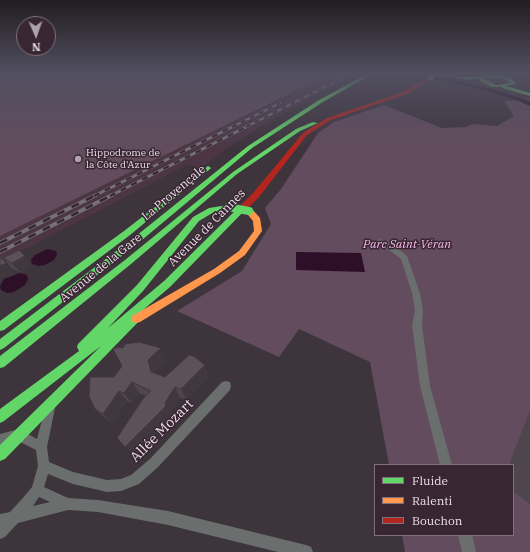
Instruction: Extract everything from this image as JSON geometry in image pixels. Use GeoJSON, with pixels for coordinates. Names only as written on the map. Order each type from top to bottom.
{"type":"FeatureCollection","features":[{"type":"Feature","properties":{"kind":"main road","name":"La Provençale"},"geometry":{"type":"LineString","coordinates":[[0,327],[127,233],[197,176],[250,138],[315,99]]}},
{"type":"Feature","properties":{"kind":"main road","name":"La Provençale"},"geometry":{"type":"LineString","coordinates":[[0,345],[139,238],[208,180],[332,99]]}},
{"type":"Feature","properties":{"kind":"main road","name":"Avenue de Cannes"},"geometry":{"type":"LineString","coordinates":[[0,409],[121,317],[251,193],[296,139],[316,123],[340,112],[382,99]]}},
{"type":"Feature","properties":{"kind":"main road","name":"Avenue de Cannes"},"geometry":{"type":"LineString","coordinates":[[0,417],[86,352],[167,284],[256,195],[305,134],[329,119],[388,99]]}},
{"type":"Feature","properties":{"kind":"main road","name":"Avenue de la Gare"},"geometry":{"type":"LineString","coordinates":[[0,363],[128,262],[235,173],[298,130],[316,123]]}},
{"type":"Feature","properties":{"kind":"main road"},"geometry":{"type":"LineString","coordinates":[[82,347],[140,288],[191,224],[206,212],[228,207],[249,211],[257,220],[258,231],[253,240],[242,253],[217,271],[136,319]]}},
{"type":"Feature","properties":{"kind":"main road"},"geometry":{"type":"LineString","coordinates":[[0,454],[136,319],[167,284]]}},
{"type":"Feature","properties":{"kind":"street"},"geometry":{"type":"LineString","coordinates":[[379,242],[392,248],[404,258],[416,293],[419,310],[416,325],[425,386],[446,464]]}},
{"type":"Feature","properties":{"kind":"street","name":"Allée Mozart"},"geometry":{"type":"LineString","coordinates":[[44,466],[90,483],[107,486],[121,485],[135,480],[154,464],[226,386]]}},
{"type":"Feature","properties":{"kind":"street"},"geometry":{"type":"LineString","coordinates":[[0,532],[16,516],[37,490],[44,466],[41,447],[48,414],[54,400]]}},
{"type":"Feature","properties":{"kind":"street"},"geometry":{"type":"LineString","coordinates":[[0,440],[19,435],[41,447]]}},
{"type":"Feature","properties":{"kind":"street"},"geometry":{"type":"LineString","coordinates":[[37,490],[68,504],[116,509],[168,518],[306,552]]}},
{"type":"Feature","properties":{"kind":"street"},"geometry":{"type":"LineString","coordinates":[[0,521],[68,504]]}},
{"type":"Feature","properties":{"kind":"street"},"geometry":{"type":"LineString","coordinates":[[465,536],[469,552]]}},
{"type":"Feature","properties":{"kind":"shaded area"},"geometry":{"type":"Polygon","coordinates":[[[280,99],[309,99],[232,145],[200,169],[189,164],[0,262],[0,236],[280,99]]]}},
{"type":"Feature","properties":{"kind":"shaded area"},"geometry":{"type":"Polygon","coordinates":[[[513,99],[523,99],[530,101],[530,106],[513,99]]]}},
{"type":"Feature","properties":{"kind":"shaded area"},"geometry":{"type":"Polygon","coordinates":[[[47,249],[56,251],[57,254],[54,260],[45,265],[39,266],[32,264],[31,260],[35,255],[47,249]]]}},
{"type":"Feature","properties":{"kind":"shaded area"},"geometry":{"type":"Polygon","coordinates":[[[296,252],[361,253],[365,272],[296,270],[296,252]]]}},
{"type":"Feature","properties":{"kind":"shaded area"},"geometry":{"type":"Polygon","coordinates":[[[20,273],[27,275],[28,279],[25,285],[14,292],[7,293],[1,290],[0,286],[4,279],[20,273]]]}},
{"type":"Feature","properties":{"kind":"green space","name":"Hippodrome de la Côte d'Azur"},"geometry":{"type":"Polygon","coordinates":[[[0,99],[280,99],[0,236],[0,99]]]}},
{"type":"Feature","properties":{"kind":"green space","name":"Parc Saint-Véran"},"geometry":{"type":"Polygon","coordinates":[[[530,99],[530,552],[405,552],[402,536],[514,536],[514,464],[389,464],[370,362],[299,329],[279,357],[177,311],[242,271],[271,224],[265,208],[281,189],[318,133],[334,122],[384,105],[442,128],[466,127],[472,124],[497,126],[514,116],[504,101],[530,99]]]}},
{"type":"Feature","properties":{"kind":"building"},"geometry":{"type":"Polygon","coordinates":[[[19,250],[25,256],[12,263],[3,258],[19,250]]]}},
{"type":"Feature","properties":{"kind":"building"},"geometry":{"type":"Polygon","coordinates":[[[0,257],[6,263],[0,266],[0,257]]]}},
{"type":"Feature","properties":{"kind":"building"},"geometry":{"type":"Polygon","coordinates":[[[139,342],[161,348],[148,360],[151,372],[165,377],[189,355],[195,357],[205,365],[181,389],[175,387],[165,403],[166,406],[125,447],[117,438],[142,400],[151,391],[132,382],[124,393],[119,391],[103,414],[95,409],[89,396],[90,377],[114,377],[122,366],[113,349],[118,347],[123,348],[125,344],[139,342]]]}},
{"type":"Feature","properties":{"kind":"railway"},"geometry":{"type":"LineString","coordinates":[[246,127],[301,99]]}},
{"type":"Feature","properties":{"kind":"railway"},"geometry":{"type":"LineString","coordinates":[[0,243],[280,103]]}},
{"type":"Feature","properties":{"kind":"railway"},"geometry":{"type":"LineString","coordinates":[[110,196],[248,126]]}},
{"type":"Feature","properties":{"kind":"railway"},"geometry":{"type":"LineString","coordinates":[[0,252],[112,195]]}},
{"type":"Feature","properties":{"kind":"traffic: fast"},"geometry":{"type":"LineString","coordinates":[[0,345],[139,238],[250,147],[325,99]]}},
{"type":"Feature","properties":{"kind":"traffic: fast"},"geometry":{"type":"LineString","coordinates":[[0,363],[128,262],[235,173],[298,130],[315,123]]}},
{"type":"Feature","properties":{"kind":"traffic: fast"},"geometry":{"type":"LineString","coordinates":[[0,327],[127,233],[208,168]]}},
{"type":"Feature","properties":{"kind":"traffic: fast"},"geometry":{"type":"LineString","coordinates":[[82,347],[140,288],[196,219],[212,210],[228,207]]}},
{"type":"Feature","properties":{"kind":"traffic: fast"},"geometry":{"type":"LineString","coordinates":[[228,207],[249,211]]}},
{"type":"Feature","properties":{"kind":"traffic: fast"},"geometry":{"type":"LineString","coordinates":[[0,417],[86,352],[167,284],[242,209]]}},
{"type":"Feature","properties":{"kind":"traffic: fast"},"geometry":{"type":"LineString","coordinates":[[0,454],[141,313]]}},
{"type":"Feature","properties":{"kind":"traffic: slow"},"geometry":{"type":"LineString","coordinates":[[136,319],[217,271],[242,253],[258,231],[257,220],[249,211]]}},
{"type":"Feature","properties":{"kind":"traffic: jam"},"geometry":{"type":"LineString","coordinates":[[242,209],[256,195],[305,134],[329,119],[388,99]]}},
{"type":"Feature","properties":{"kind":"place","name":"Hippodrome de la Côte d'Azur"},"geometry":{"type":"Point","coordinates":[78,159]}}]}
